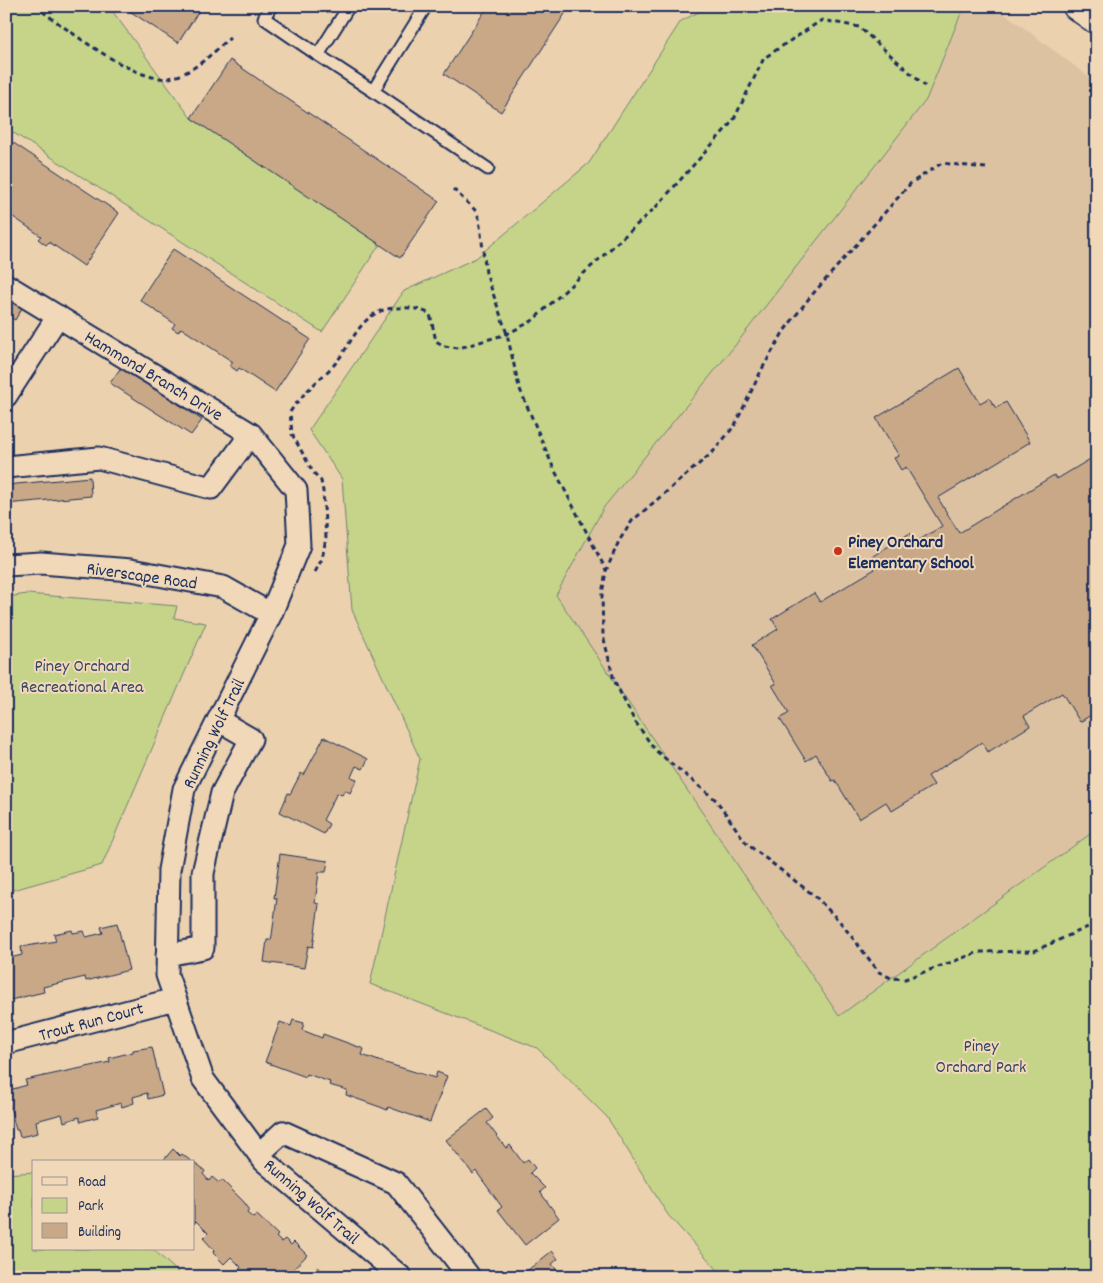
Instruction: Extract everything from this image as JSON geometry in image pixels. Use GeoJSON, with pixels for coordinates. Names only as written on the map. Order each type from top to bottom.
{"type":"FeatureCollection","features":[{"type":"Feature","properties":{"kind":"street"},"geometry":{"type":"LineString","coordinates":[[1077,6],[1097,20]]}},
{"type":"Feature","properties":{"kind":"street","name":"Hammond Branch Drive"},"geometry":{"type":"LineString","coordinates":[[6,284],[251,434],[296,490],[299,545],[271,614]]}},
{"type":"Feature","properties":{"kind":"street"},"geometry":{"type":"LineString","coordinates":[[6,396],[58,316]]}},
{"type":"Feature","properties":{"kind":"street"},"geometry":{"type":"LineString","coordinates":[[6,467],[99,458],[211,488],[251,434]]}},
{"type":"Feature","properties":{"kind":"street","name":"Riverscape Road"},"geometry":{"type":"LineString","coordinates":[[6,565],[41,563],[131,570],[223,587],[271,614]]}},
{"type":"Feature","properties":{"kind":"street","name":"Running Wolf Trail"},"geometry":{"type":"LineString","coordinates":[[271,614],[184,789],[169,870],[167,975],[203,1079],[264,1161],[401,1277]]}},
{"type":"Feature","properties":{"kind":"street"},"geometry":{"type":"LineString","coordinates":[[167,955],[203,948],[203,874],[222,793],[251,739],[218,720]]}},
{"type":"Feature","properties":{"kind":"street","name":"Trout Run Court"},"geometry":{"type":"LineString","coordinates":[[6,1043],[175,999]]}},
{"type":"Feature","properties":{"kind":"street"},"geometry":{"type":"LineString","coordinates":[[259,1154],[283,1132],[396,1183],[468,1275],[467,1277]]}},
{"type":"Feature","properties":{"kind":"lane"},"geometry":{"type":"LineString","coordinates":[[271,6],[264,18],[488,169]]}},
{"type":"Feature","properties":{"kind":"lane"},"geometry":{"type":"LineString","coordinates":[[318,55],[349,6]]}},
{"type":"Feature","properties":{"kind":"lane"},"geometry":{"type":"LineString","coordinates":[[373,91],[426,6]]}},
{"type":"Feature","properties":{"kind":"path"},"geometry":{"type":"LineString","coordinates":[[35,6],[85,42],[143,76],[168,78],[190,71],[230,38]]}},
{"type":"Feature","properties":{"kind":"path"},"geometry":{"type":"LineString","coordinates":[[312,576],[324,549],[326,518],[321,481],[313,472],[292,434],[290,412],[298,399],[332,366],[363,324],[374,313],[384,308],[408,307],[430,314],[436,341],[451,347],[468,347],[507,334],[532,321],[656,207],[733,121],[764,58],[822,20],[858,26],[925,86]]}},
{"type":"Feature","properties":{"kind":"path"},"geometry":{"type":"LineString","coordinates":[[986,168],[942,163],[911,183],[810,297],[784,331],[762,369],[734,425],[718,446],[632,521],[619,541],[606,571],[602,594],[603,635],[614,680],[634,720],[655,750],[716,800],[748,844],[822,904],[841,923],[879,972],[891,978],[905,979],[980,952],[1034,951],[1097,923]]}},
{"type":"Feature","properties":{"kind":"path"},"geometry":{"type":"LineString","coordinates":[[453,189],[475,210],[479,218],[486,273],[507,334],[518,388],[553,467],[606,571]]}},
{"type":"Feature","properties":{"kind":"shaded area","name":"Piney Orchard Elementary School"},"geometry":{"type":"Polygon","coordinates":[[[964,6],[995,6],[1097,83],[1097,829],[839,1016],[556,595],[604,507],[926,100],[964,6]]]}},
{"type":"Feature","properties":{"kind":"green space"},"geometry":{"type":"Polygon","coordinates":[[[6,6],[116,6],[113,12],[191,118],[382,241],[322,332],[6,128],[6,6]]]}},
{"type":"Feature","properties":{"kind":"green space","name":"Piney Orchard Park"},"geometry":{"type":"Polygon","coordinates":[[[711,6],[964,6],[926,100],[733,348],[604,507],[556,595],[839,1016],[1097,829],[1097,1277],[724,1277],[668,1215],[607,1117],[537,1048],[370,984],[420,759],[352,610],[342,479],[309,430],[404,291],[476,258],[589,163],[681,21],[711,6]]]}},
{"type":"Feature","properties":{"kind":"green space","name":"Piney Orchard Recreational Area"},"geometry":{"type":"Polygon","coordinates":[[[27,594],[177,606],[174,618],[206,623],[102,865],[6,892],[6,597],[27,594]]]}},
{"type":"Feature","properties":{"kind":"green space"},"geometry":{"type":"Polygon","coordinates":[[[32,1172],[32,1250],[154,1250],[183,1277],[6,1277],[6,1174],[32,1172]]]}},
{"type":"Feature","properties":{"kind":"building"},"geometry":{"type":"Polygon","coordinates":[[[122,6],[202,6],[178,43],[122,6]]]}},
{"type":"Feature","properties":{"kind":"building"},"geometry":{"type":"Polygon","coordinates":[[[488,6],[570,6],[501,112],[444,74],[488,6]]]}},
{"type":"Feature","properties":{"kind":"building"},"geometry":{"type":"Polygon","coordinates":[[[230,60],[439,201],[400,258],[191,118],[230,60]]]}},
{"type":"Feature","properties":{"kind":"building"},"geometry":{"type":"Polygon","coordinates":[[[6,138],[119,213],[84,266],[49,242],[46,245],[38,239],[41,236],[6,212],[6,138]]]}},
{"type":"Feature","properties":{"kind":"building"},"geometry":{"type":"Polygon","coordinates":[[[173,249],[310,339],[275,392],[239,368],[237,371],[230,366],[233,362],[181,328],[178,332],[172,328],[175,324],[140,300],[173,249]]]}},
{"type":"Feature","properties":{"kind":"building"},"geometry":{"type":"Polygon","coordinates":[[[6,291],[25,303],[15,320],[6,315],[6,291]]]}},
{"type":"Feature","properties":{"kind":"building"},"geometry":{"type":"Polygon","coordinates":[[[122,366],[202,420],[191,435],[110,383],[122,366]]]}},
{"type":"Feature","properties":{"kind":"building"},"geometry":{"type":"Polygon","coordinates":[[[959,368],[980,403],[989,398],[996,408],[1006,402],[1030,442],[938,498],[959,533],[1054,475],[1057,479],[1097,455],[1097,711],[1080,722],[1062,693],[1024,716],[1030,726],[988,752],[982,742],[928,776],[934,785],[892,811],[886,802],[859,819],[835,780],[832,781],[816,754],[806,761],[780,719],[789,713],[772,685],[776,684],[752,645],[778,629],[772,619],[814,593],[820,602],[875,569],[868,559],[910,533],[916,542],[942,526],[906,467],[901,470],[894,458],[899,456],[876,418],[959,368]]]}},
{"type":"Feature","properties":{"kind":"building"},"geometry":{"type":"Polygon","coordinates":[[[90,477],[91,496],[6,504],[6,485],[90,477]]]}},
{"type":"Feature","properties":{"kind":"building"},"geometry":{"type":"Polygon","coordinates":[[[324,737],[368,759],[363,769],[356,766],[351,777],[357,779],[350,793],[345,790],[342,795],[337,793],[323,820],[329,824],[324,834],[280,812],[288,793],[290,794],[301,773],[304,775],[324,737]]]}},
{"type":"Feature","properties":{"kind":"building"},"geometry":{"type":"Polygon","coordinates":[[[280,854],[328,861],[326,872],[319,872],[315,903],[319,904],[313,947],[308,946],[304,968],[264,962],[267,940],[271,940],[272,935],[277,898],[274,898],[280,854]]]}},
{"type":"Feature","properties":{"kind":"building"},"geometry":{"type":"Polygon","coordinates":[[[117,923],[129,970],[86,981],[85,977],[43,987],[44,992],[6,1001],[6,959],[22,955],[21,947],[56,941],[54,934],[72,930],[73,933],[84,931],[86,937],[103,933],[101,927],[117,923]]]}},
{"type":"Feature","properties":{"kind":"building"},"geometry":{"type":"Polygon","coordinates":[[[293,1020],[304,1023],[302,1030],[322,1038],[323,1034],[364,1049],[362,1055],[435,1078],[437,1072],[447,1076],[430,1122],[388,1107],[387,1110],[346,1095],[347,1090],[329,1085],[330,1082],[307,1074],[306,1077],[265,1062],[280,1022],[291,1026],[293,1020]]]}},
{"type":"Feature","properties":{"kind":"building"},"geometry":{"type":"Polygon","coordinates":[[[152,1047],[163,1095],[148,1099],[147,1093],[133,1097],[134,1103],[122,1107],[121,1103],[96,1110],[98,1117],[81,1122],[79,1117],[64,1122],[62,1114],[36,1121],[38,1133],[20,1137],[18,1130],[16,1130],[6,1091],[27,1085],[25,1080],[110,1062],[109,1058],[133,1052],[133,1050],[152,1047]]]}},
{"type":"Feature","properties":{"kind":"building"},"geometry":{"type":"Polygon","coordinates":[[[486,1109],[493,1118],[487,1123],[506,1148],[510,1145],[523,1163],[528,1159],[535,1168],[530,1173],[545,1188],[540,1192],[559,1218],[525,1245],[498,1210],[502,1207],[476,1171],[473,1174],[446,1140],[486,1109]]]}},
{"type":"Feature","properties":{"kind":"building"},"geometry":{"type":"Polygon","coordinates":[[[173,1149],[180,1156],[182,1154],[190,1160],[164,1160],[173,1149]]]}},
{"type":"Feature","properties":{"kind":"building"},"geometry":{"type":"Polygon","coordinates":[[[195,1164],[205,1171],[203,1174],[209,1181],[212,1177],[219,1183],[222,1180],[244,1202],[249,1209],[247,1213],[253,1218],[257,1215],[278,1235],[276,1237],[281,1242],[285,1239],[291,1245],[294,1242],[307,1255],[286,1277],[240,1277],[236,1273],[241,1267],[231,1257],[224,1264],[213,1253],[214,1250],[203,1238],[208,1233],[196,1221],[195,1222],[195,1164]]]}},
{"type":"Feature","properties":{"kind":"building"},"geometry":{"type":"Polygon","coordinates":[[[552,1251],[558,1259],[552,1264],[562,1277],[519,1277],[552,1251]]]}},
{"type":"Feature","properties":{"kind":"building"},"geometry":{"type":"Polygon","coordinates":[[[318,1267],[325,1273],[326,1271],[332,1277],[310,1277],[318,1267]]]}},
{"type":"Feature","properties":{"kind":"place","name":"Piney Orchard Elementary School"},"geometry":{"type":"Point","coordinates":[838,551]}}]}
